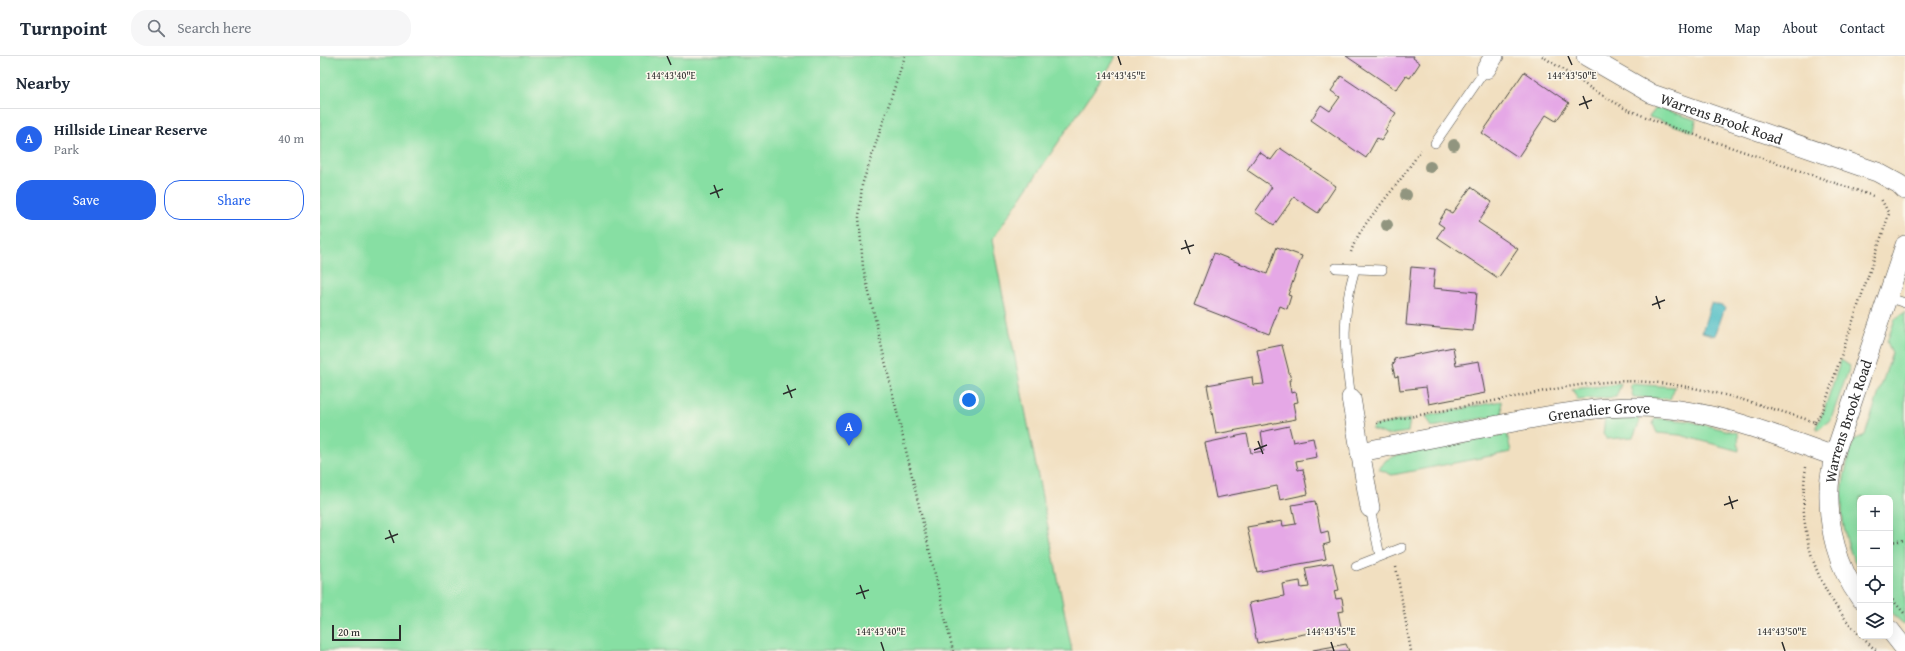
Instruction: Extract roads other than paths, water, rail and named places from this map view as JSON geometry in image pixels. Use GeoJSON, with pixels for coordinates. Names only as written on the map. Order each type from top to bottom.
{"type":"FeatureCollection","features":[{"type":"Feature","properties":{"kind":"street","name":"Warrens Brook Road"},"geometry":{"type":"LineString","coordinates":[[1586,56],[1652,94],[1877,172],[1900,184],[1905,190]]}},
{"type":"Feature","properties":{"kind":"street","name":"Warrens Brook Road"},"geometry":{"type":"LineString","coordinates":[[1857,593],[1848,579],[1839,559],[1830,524],[1829,488],[1834,456],[1905,246]]}},
{"type":"Feature","properties":{"kind":"street"},"geometry":{"type":"LineString","coordinates":[[1350,398],[1370,508]]}},
{"type":"Feature","properties":{"kind":"street","name":"Grenadier Grove"},"geometry":{"type":"LineString","coordinates":[[1360,452],[1582,409],[1632,406],[1660,408],[1718,417],[1834,456]]}},
{"type":"Feature","properties":{"kind":"street"},"geometry":{"type":"LineString","coordinates":[[1893,631],[1905,635]]}},
{"type":"Feature","properties":{"kind":"street"},"geometry":{"type":"LineString","coordinates":[[1893,634],[1905,649]]}},
{"type":"Feature","properties":{"kind":"lane"},"geometry":{"type":"LineString","coordinates":[[1435,143],[1490,62]]}},
{"type":"Feature","properties":{"kind":"lane"},"geometry":{"type":"LineString","coordinates":[[1336,268],[1382,270]]}},
{"type":"Feature","properties":{"kind":"lane"},"geometry":{"type":"LineString","coordinates":[[1350,268],[1344,338],[1350,398]]}},
{"type":"Feature","properties":{"kind":"lane"},"geometry":{"type":"LineString","coordinates":[[1887,297],[1905,303]]}},
{"type":"Feature","properties":{"kind":"lane"},"geometry":{"type":"LineString","coordinates":[[1370,508],[1380,556]]}},
{"type":"Feature","properties":{"kind":"lane"},"geometry":{"type":"LineString","coordinates":[[1356,566],[1402,548]]}},
{"type":"Feature","properties":{"kind":"water"},"geometry":{"type":"Polygon","coordinates":[[[1711,303],[1725,307],[1715,336],[1702,332],[1711,303]]]}},
{"type":"Feature","properties":{"kind":"place","name":"Hillside Linear Reserve"},"geometry":{"type":"Point","coordinates":[849,446]}}]}
